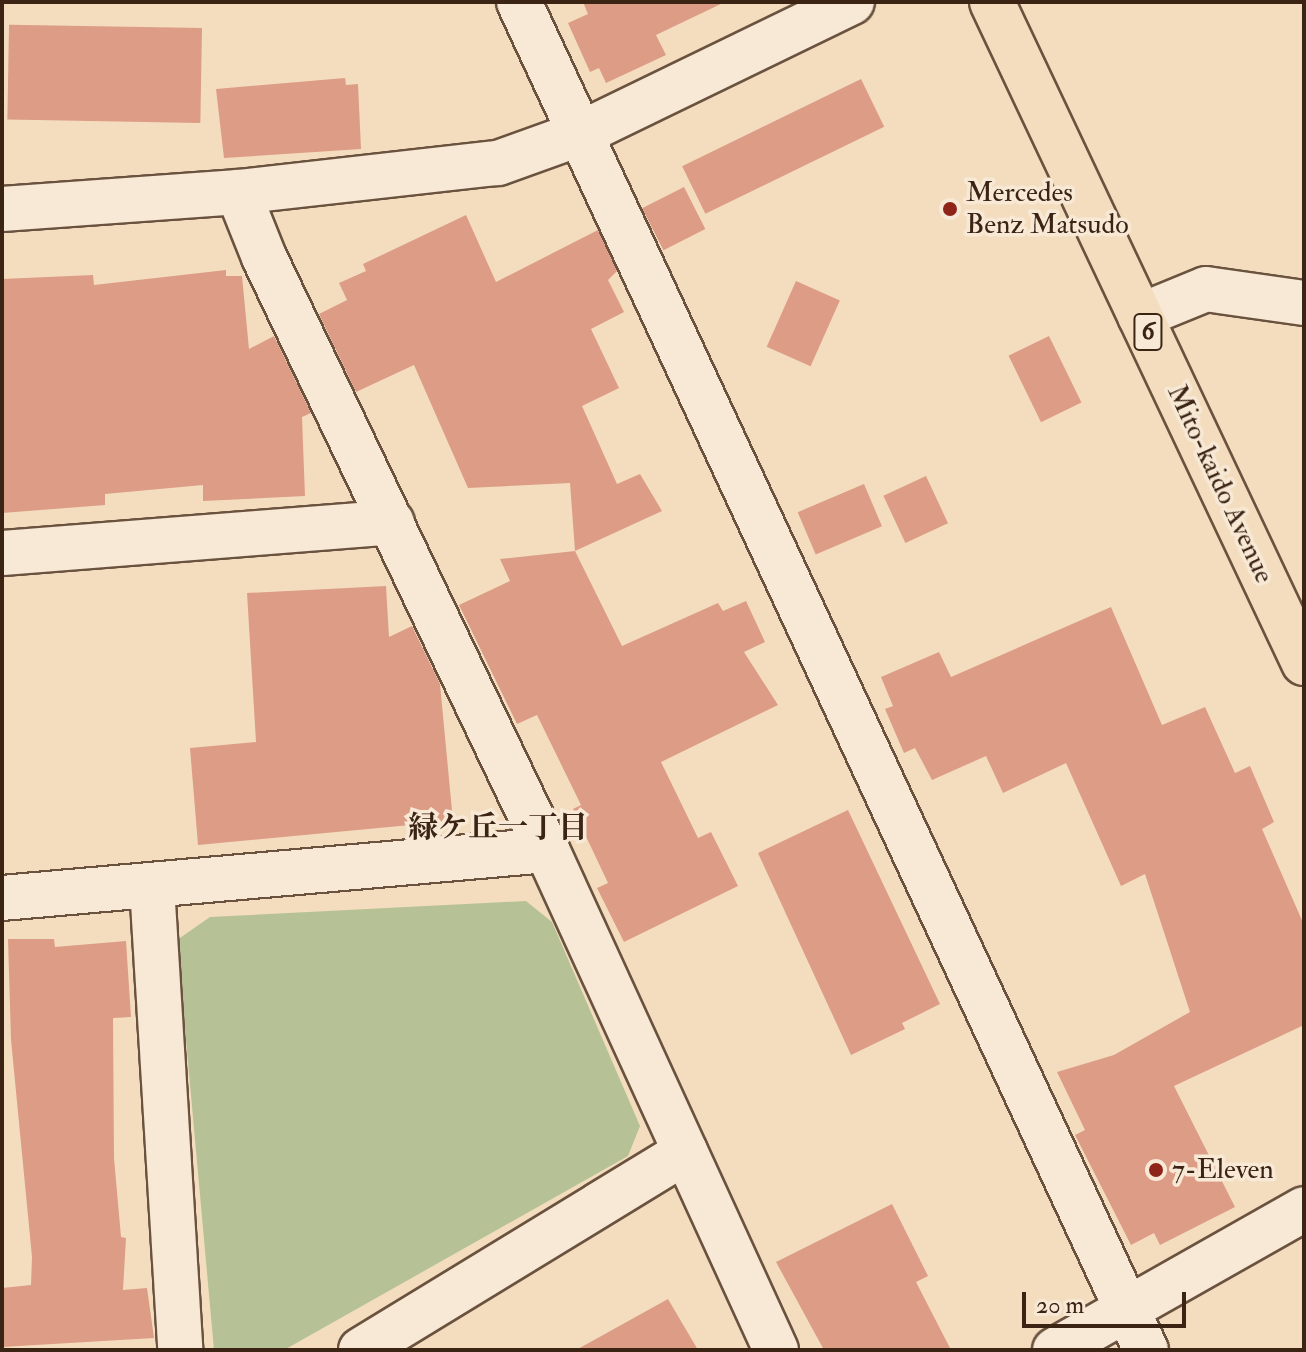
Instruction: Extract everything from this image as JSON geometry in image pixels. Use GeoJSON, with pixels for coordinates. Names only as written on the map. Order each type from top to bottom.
{"type":"FeatureCollection","features":[{"type":"Feature","properties":{"kind":"highway","name":"Mito-kaido Avenue"},"geometry":{"type":"LineString","coordinates":[[992,2],[1304,663]]}},
{"type":"Feature","properties":{"kind":"street"},"geometry":{"type":"LineString","coordinates":[[519,2],[1146,1350]]}},
{"type":"Feature","properties":{"kind":"street"},"geometry":{"type":"LineString","coordinates":[[2,209],[238,192],[498,163],[582,133],[852,2]]}},
{"type":"Feature","properties":{"kind":"street"},"geometry":{"type":"LineString","coordinates":[[238,192],[264,257],[547,850],[776,1350]]}},
{"type":"Feature","properties":{"kind":"street"},"geometry":{"type":"LineString","coordinates":[[1140,316],[1206,289],[1304,303]]}},
{"type":"Feature","properties":{"kind":"street"},"geometry":{"type":"LineString","coordinates":[[2,553],[392,522]]}},
{"type":"Feature","properties":{"kind":"street"},"geometry":{"type":"LineString","coordinates":[[2,898],[547,850]]}},
{"type":"Feature","properties":{"kind":"street"},"geometry":{"type":"LineString","coordinates":[[152,886],[180,1350]]}},
{"type":"Feature","properties":{"kind":"street"},"geometry":{"type":"LineString","coordinates":[[361,1350],[685,1152]]}},
{"type":"Feature","properties":{"kind":"street"},"geometry":{"type":"LineString","coordinates":[[1055,1350],[1304,1209]]}},
{"type":"Feature","properties":{"kind":"green space"},"geometry":{"type":"Polygon","coordinates":[[[526,901],[552,922],[640,1126],[628,1156],[284,1350],[214,1350],[177,940],[210,917],[526,901]]]}},
{"type":"Feature","properties":{"kind":"building"},"geometry":{"type":"Polygon","coordinates":[[[583,2],[725,2],[656,35],[666,55],[606,83],[599,68],[590,72],[568,23],[588,14],[583,2]]]}},
{"type":"Feature","properties":{"kind":"building"},"geometry":{"type":"Polygon","coordinates":[[[9,25],[202,28],[200,123],[7,120],[9,25]]]}},
{"type":"Feature","properties":{"kind":"building"},"geometry":{"type":"Polygon","coordinates":[[[345,78],[346,85],[358,84],[361,149],[224,158],[216,89],[345,78]]]}},
{"type":"Feature","properties":{"kind":"building"},"geometry":{"type":"Polygon","coordinates":[[[861,79],[884,127],[705,214],[682,166],[861,79]]]}},
{"type":"Feature","properties":{"kind":"building"},"geometry":{"type":"Polygon","coordinates":[[[684,187],[705,229],[663,250],[642,208],[684,187]]]}},
{"type":"Feature","properties":{"kind":"building"},"geometry":{"type":"Polygon","coordinates":[[[466,215],[496,282],[598,230],[617,271],[608,280],[624,312],[591,329],[619,388],[582,406],[617,484],[640,474],[662,511],[575,551],[570,483],[468,488],[414,365],[356,392],[319,314],[347,300],[339,283],[366,271],[363,264],[466,215]]]}},
{"type":"Feature","properties":{"kind":"building"},"geometry":{"type":"Polygon","coordinates":[[[226,270],[226,276],[242,276],[249,349],[274,336],[311,413],[302,417],[305,496],[203,501],[203,485],[105,494],[105,505],[2,513],[2,279],[93,275],[94,285],[226,270]]]}},
{"type":"Feature","properties":{"kind":"building"},"geometry":{"type":"Polygon","coordinates":[[[796,281],[840,301],[811,366],[767,347],[796,281]]]}},
{"type":"Feature","properties":{"kind":"building"},"geometry":{"type":"Polygon","coordinates":[[[1049,336],[1081,403],[1041,422],[1009,356],[1049,336]]]}},
{"type":"Feature","properties":{"kind":"building"},"geometry":{"type":"Polygon","coordinates":[[[926,476],[948,523],[905,543],[883,496],[926,476]]]}},
{"type":"Feature","properties":{"kind":"building"},"geometry":{"type":"Polygon","coordinates":[[[864,484],[882,526],[816,554],[798,512],[864,484]]]}},
{"type":"Feature","properties":{"kind":"building"},"geometry":{"type":"Polygon","coordinates":[[[575,551],[622,646],[718,603],[723,611],[746,601],[765,642],[744,652],[778,705],[661,762],[698,838],[711,832],[738,886],[624,942],[597,888],[608,883],[573,809],[581,805],[537,715],[517,724],[459,605],[510,581],[500,559],[575,551]]]}},
{"type":"Feature","properties":{"kind":"building"},"geometry":{"type":"Polygon","coordinates":[[[386,586],[389,637],[412,626],[440,684],[453,821],[198,845],[190,748],[256,742],[247,593],[386,586]]]}},
{"type":"Feature","properties":{"kind":"building"},"geometry":{"type":"Polygon","coordinates":[[[1111,607],[1162,725],[1205,707],[1235,773],[1250,766],[1274,822],[1262,829],[1304,925],[1304,1025],[1174,1086],[1235,1207],[1160,1245],[1154,1233],[1131,1245],[1075,1135],[1085,1130],[1057,1072],[1114,1055],[1190,1012],[1145,874],[1121,886],[1066,763],[1003,793],[986,756],[932,780],[915,748],[904,753],[885,709],[893,706],[881,677],[939,652],[951,677],[1111,607]]]}},
{"type":"Feature","properties":{"kind":"building"},"geometry":{"type":"Polygon","coordinates":[[[848,810],[940,1004],[902,1023],[905,1029],[851,1055],[758,853],[848,810]]]}},
{"type":"Feature","properties":{"kind":"building"},"geometry":{"type":"Polygon","coordinates":[[[8,939],[54,939],[55,947],[126,941],[131,1017],[113,1018],[114,1158],[121,1237],[126,1238],[123,1290],[147,1288],[154,1338],[2,1347],[2,1288],[31,1285],[32,1257],[11,1040],[8,939]]]}},
{"type":"Feature","properties":{"kind":"building"},"geometry":{"type":"Polygon","coordinates":[[[892,1204],[928,1276],[916,1282],[951,1350],[824,1350],[776,1262],[892,1204]]]}},
{"type":"Feature","properties":{"kind":"building"},"geometry":{"type":"Polygon","coordinates":[[[668,1299],[698,1350],[576,1350],[668,1299]]]}},
{"type":"Feature","properties":{"kind":"place","name":"Mercedes Benz Matsudo"},"geometry":{"type":"Point","coordinates":[950,209]}},
{"type":"Feature","properties":{"kind":"place","name":"7-Eleven"},"geometry":{"type":"Point","coordinates":[1156,1170]}},
{"type":"Feature","properties":{"kind":"district","name":"緑ケ丘一丁目"},"geometry":{"type":"Point","coordinates":[498,828]}}]}
